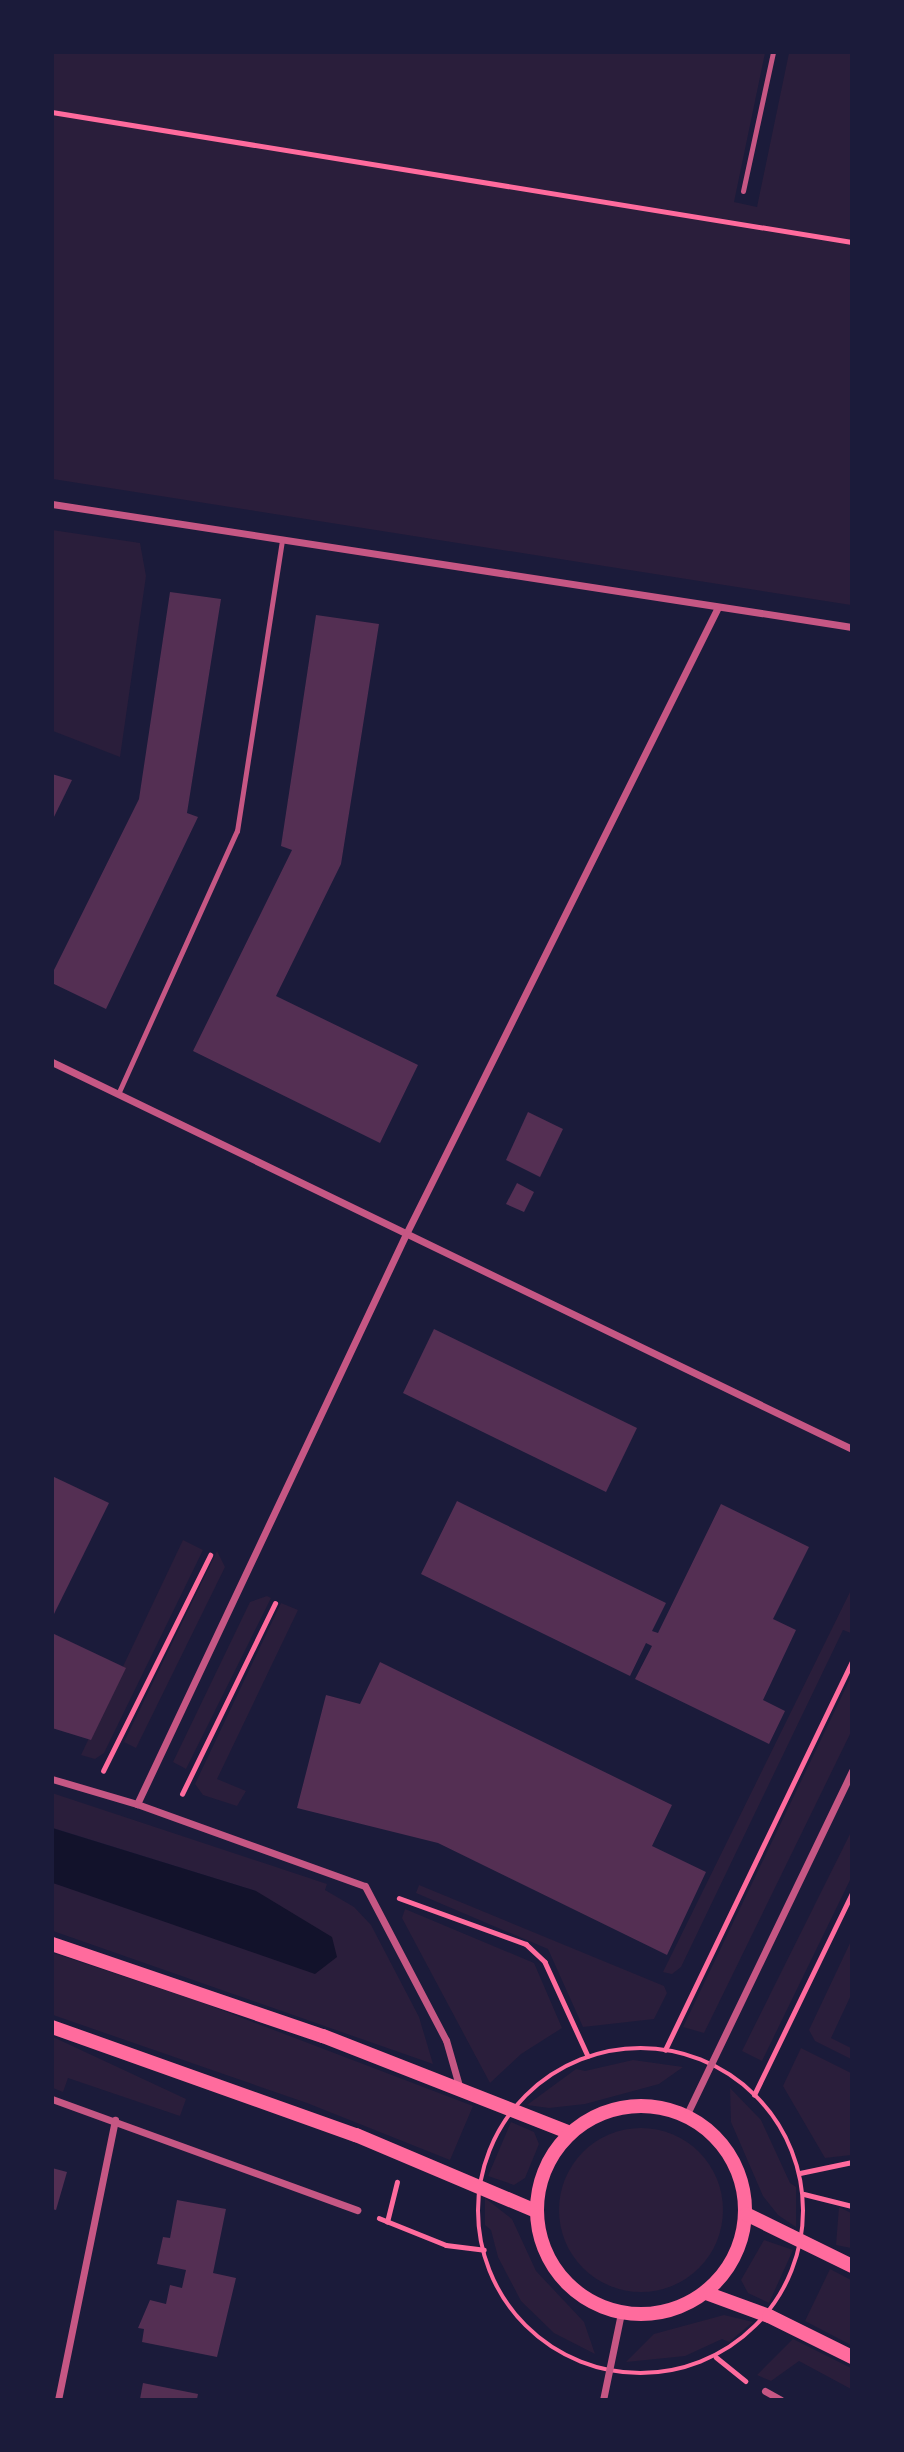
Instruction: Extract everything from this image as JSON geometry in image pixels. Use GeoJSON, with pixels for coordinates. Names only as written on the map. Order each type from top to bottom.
{"type":"FeatureCollection","features":[{"type":"Feature","properties":{"kind":"main road"},"geometry":{"type":"LineString","coordinates":[[52,1944],[185,1986],[570,2133]]}},
{"type":"Feature","properties":{"kind":"main road"},"geometry":{"type":"LineString","coordinates":[[52,2027],[255,2096],[478,2184],[536,2211]]}},
{"type":"Feature","properties":{"kind":"main road"},"geometry":{"type":"LineString","coordinates":[[631,2106],[657,2107],[685,2116],[725,2149],[738,2173],[746,2214],[736,2252],[706,2293],[663,2311],[621,2313],[593,2303],[564,2279],[540,2238],[536,2211],[539,2184],[549,2160],[570,2133],[606,2111],[631,2106]]}},
{"type":"Feature","properties":{"kind":"main road"},"geometry":{"type":"LineString","coordinates":[[746,2214],[852,2266]]}},
{"type":"Feature","properties":{"kind":"main road"},"geometry":{"type":"LineString","coordinates":[[706,2293],[769,2316],[852,2357]]}},
{"type":"Feature","properties":{"kind":"street"},"geometry":{"type":"LineString","coordinates":[[52,503],[852,627]]}},
{"type":"Feature","properties":{"kind":"street"},"geometry":{"type":"LineString","coordinates":[[137,1804],[406,1234],[718,607]]}},
{"type":"Feature","properties":{"kind":"street"},"geometry":{"type":"LineString","coordinates":[[52,1062],[852,1449]]}},
{"type":"Feature","properties":{"kind":"street"},"geometry":{"type":"LineString","coordinates":[[685,2116],[852,1771]]}},
{"type":"Feature","properties":{"kind":"street"},"geometry":{"type":"LineString","coordinates":[[52,1779],[137,1804],[365,1886],[446,2040],[460,2091]]}},
{"type":"Feature","properties":{"kind":"street"},"geometry":{"type":"LineString","coordinates":[[52,2099],[357,2210]]}},
{"type":"Feature","properties":{"kind":"street"},"geometry":{"type":"LineString","coordinates":[[58,2399],[115,2120]]}},
{"type":"Feature","properties":{"kind":"street"},"geometry":{"type":"LineString","coordinates":[[603,2399],[621,2313]]}},
{"type":"Feature","properties":{"kind":"street"},"geometry":{"type":"LineString","coordinates":[[765,2391],[781,2399]]}},
{"type":"Feature","properties":{"kind":"lane"},"geometry":{"type":"LineString","coordinates":[[743,191],[774,52]]}},
{"type":"Feature","properties":{"kind":"lane"},"geometry":{"type":"LineString","coordinates":[[118,1094],[237,831],[282,538]]}},
{"type":"Feature","properties":{"kind":"path"},"geometry":{"type":"LineString","coordinates":[[52,112],[852,242]]}},
{"type":"Feature","properties":{"kind":"path"},"geometry":{"type":"LineString","coordinates":[[94,1791],[210,1555]]}},
{"type":"Feature","properties":{"kind":"path"},"geometry":{"type":"LineString","coordinates":[[172,1816],[275,1604]]}},
{"type":"Feature","properties":{"kind":"path"},"geometry":{"type":"LineString","coordinates":[[665,2050],[852,1662]]}},
{"type":"Feature","properties":{"kind":"path"},"geometry":{"type":"LineString","coordinates":[[365,1886],[526,1944],[545,1962],[588,2056]]}},
{"type":"Feature","properties":{"kind":"path"},"geometry":{"type":"LineString","coordinates":[[754,2095],[852,1893]]}},
{"type":"Feature","properties":{"kind":"path"},"geometry":{"type":"LineString","coordinates":[[623,2049],[665,2050],[710,2063],[754,2095],[790,2144],[804,2194],[803,2242],[796,2266],[769,2316],[741,2342],[716,2357],[666,2371],[609,2370],[569,2356],[533,2331],[502,2293],[484,2250],[478,2226],[478,2184],[484,2159],[509,2110],[540,2081],[588,2056],[623,2049]]}},
{"type":"Feature","properties":{"kind":"path"},"geometry":{"type":"LineString","coordinates":[[800,2173],[852,2162]]}},
{"type":"Feature","properties":{"kind":"path"},"geometry":{"type":"LineString","coordinates":[[386,2175],[398,2179],[387,2222]]}},
{"type":"Feature","properties":{"kind":"path"},"geometry":{"type":"LineString","coordinates":[[804,2194],[852,2206]]}},
{"type":"Feature","properties":{"kind":"path"},"geometry":{"type":"LineString","coordinates":[[357,2210],[446,2245],[484,2250]]}},
{"type":"Feature","properties":{"kind":"path"},"geometry":{"type":"LineString","coordinates":[[716,2357],[738,2378],[765,2391]]}},
{"type":"Feature","properties":{"kind":"shaded area"},"geometry":{"type":"Polygon","coordinates":[[[52,53],[765,53],[734,202],[757,207],[789,53],[851,53],[851,605],[53,479],[52,53]]]}},
{"type":"Feature","properties":{"kind":"shaded area"},"geometry":{"type":"Polygon","coordinates":[[[52,530],[140,543],[146,576],[120,757],[53,731],[52,530]]]}},
{"type":"Feature","properties":{"kind":"shaded area"},"geometry":{"type":"Polygon","coordinates":[[[183,1540],[203,1550],[104,1753],[95,1759],[81,1755],[183,1540]]]}},
{"type":"Feature","properties":{"kind":"shaded area"},"geometry":{"type":"Polygon","coordinates":[[[217,1551],[225,1567],[136,1748],[124,1742],[217,1551]]]}},
{"type":"Feature","properties":{"kind":"shaded area"},"geometry":{"type":"Polygon","coordinates":[[[851,1590],[851,1633],[843,1630],[681,1967],[672,1974],[663,1972],[851,1590]]]}},
{"type":"Feature","properties":{"kind":"shaded area"},"geometry":{"type":"Polygon","coordinates":[[[267,1596],[271,1598],[186,1769],[173,1762],[250,1602],[267,1596]]]}},
{"type":"Feature","properties":{"kind":"shaded area"},"geometry":{"type":"Polygon","coordinates":[[[281,1603],[298,1610],[217,1779],[246,1791],[237,1806],[203,1795],[195,1784],[281,1603]]]}},
{"type":"Feature","properties":{"kind":"shaded area"},"geometry":{"type":"Polygon","coordinates":[[[851,1677],[851,1732],[704,2033],[683,2027],[851,1677]]]}},
{"type":"Feature","properties":{"kind":"shaded area"},"geometry":{"type":"Polygon","coordinates":[[[52,1793],[327,1884],[325,1890],[354,1907],[371,1925],[419,2017],[433,2064],[53,1931],[53,1883],[128,1905],[256,1891],[53,1828],[52,1793]]]}},
{"type":"Feature","properties":{"kind":"shaded area"},"geometry":{"type":"Polygon","coordinates":[[[52,1828],[256,1891],[332,1937],[337,1957],[315,1974],[53,1883],[52,1828]]]}},
{"type":"Feature","properties":{"kind":"shaded area"},"geometry":{"type":"Polygon","coordinates":[[[851,1832],[851,1878],[762,2061],[742,2051],[851,1832]]]}},
{"type":"Feature","properties":{"kind":"shaded area"},"geometry":{"type":"Polygon","coordinates":[[[419,1885],[664,1986],[667,1993],[654,2019],[583,2027],[548,1949],[416,1893],[419,1885]]]}},
{"type":"Feature","properties":{"kind":"shaded area"},"geometry":{"type":"Polygon","coordinates":[[[405,1909],[534,1963],[562,2028],[521,2054],[490,2083],[402,1918],[405,1909]]]}},
{"type":"Feature","properties":{"kind":"shaded area"},"geometry":{"type":"Polygon","coordinates":[[[851,1941],[851,1995],[831,2038],[851,2048],[851,2059],[815,2041],[809,2030],[851,1941]]]}},
{"type":"Feature","properties":{"kind":"shaded area"},"geometry":{"type":"Polygon","coordinates":[[[53,1953],[198,2001],[473,2106],[450,2160],[307,2103],[53,2015],[53,1953]]]}},
{"type":"Feature","properties":{"kind":"shaded area"},"geometry":{"type":"Polygon","coordinates":[[[53,2037],[186,2099],[180,2116],[68,2078],[63,2092],[53,2088],[53,2037]]]}},
{"type":"Feature","properties":{"kind":"shaded area"},"geometry":{"type":"Polygon","coordinates":[[[801,2048],[851,2073],[851,2155],[825,2158],[783,2086],[801,2048]]]}},
{"type":"Feature","properties":{"kind":"shaded area"},"geometry":{"type":"Polygon","coordinates":[[[633,2060],[683,2067],[659,2084],[585,2104],[549,2108],[527,2105],[576,2069],[585,2071],[633,2060]]]}},
{"type":"Feature","properties":{"kind":"shaded area"},"geometry":{"type":"Polygon","coordinates":[[[730,2088],[761,2120],[790,2183],[796,2187],[796,2227],[778,2215],[763,2196],[731,2122],[730,2088]]]}},
{"type":"Feature","properties":{"kind":"shaded area"},"geometry":{"type":"Polygon","coordinates":[[[511,2122],[534,2132],[539,2144],[525,2178],[514,2185],[488,2176],[511,2122]]]}},
{"type":"Feature","properties":{"kind":"shaded area"},"geometry":{"type":"Polygon","coordinates":[[[641,2128],[673,2134],[687,2141],[699,2152],[710,2164],[717,2178],[723,2210],[717,2242],[710,2256],[699,2268],[687,2279],[673,2286],[641,2292],[609,2286],[595,2279],[583,2268],[572,2256],[565,2242],[559,2210],[565,2178],[572,2164],[583,2152],[595,2141],[609,2134],[641,2128]]]}},
{"type":"Feature","properties":{"kind":"shaded area"},"geometry":{"type":"Polygon","coordinates":[[[485,2198],[512,2219],[536,2271],[584,2322],[595,2354],[554,2333],[521,2301],[498,2257],[491,2230],[485,2225],[485,2198]]]}},
{"type":"Feature","properties":{"kind":"shaded area"},"geometry":{"type":"Polygon","coordinates":[[[839,2207],[851,2213],[851,2248],[836,2245],[839,2207]]]}},
{"type":"Feature","properties":{"kind":"shaded area"},"geometry":{"type":"Polygon","coordinates":[[[764,2240],[793,2250],[769,2303],[748,2293],[741,2280],[764,2240]]]}},
{"type":"Feature","properties":{"kind":"shaded area"},"geometry":{"type":"Polygon","coordinates":[[[830,2269],[851,2280],[851,2345],[805,2321],[830,2269]]]}},
{"type":"Feature","properties":{"kind":"shaded area"},"geometry":{"type":"Polygon","coordinates":[[[724,2315],[753,2322],[729,2342],[722,2339],[685,2356],[626,2362],[654,2334],[724,2315]]]}},
{"type":"Feature","properties":{"kind":"shaded area"},"geometry":{"type":"Polygon","coordinates":[[[793,2339],[851,2368],[851,2389],[799,2361],[771,2381],[757,2375],[793,2339]]]}},
{"type":"Feature","properties":{"kind":"building"},"geometry":{"type":"Polygon","coordinates":[[[170,592],[221,599],[187,813],[198,817],[106,1009],[52,983],[52,974],[139,799],[170,592]]]}},
{"type":"Feature","properties":{"kind":"building"},"geometry":{"type":"Polygon","coordinates":[[[316,615],[379,624],[341,864],[276,996],[418,1065],[380,1143],[193,1051],[292,850],[281,846],[316,615]]]}},
{"type":"Feature","properties":{"kind":"building"},"geometry":{"type":"Polygon","coordinates":[[[52,774],[72,780],[52,821],[52,774]]]}},
{"type":"Feature","properties":{"kind":"building"},"geometry":{"type":"Polygon","coordinates":[[[528,1112],[563,1129],[540,1177],[506,1160],[528,1112]]]}},
{"type":"Feature","properties":{"kind":"building"},"geometry":{"type":"Polygon","coordinates":[[[517,1183],[534,1192],[524,1212],[506,1204],[517,1183]]]}},
{"type":"Feature","properties":{"kind":"building"},"geometry":{"type":"Polygon","coordinates":[[[434,1329],[637,1428],[606,1492],[403,1393],[434,1329]]]}},
{"type":"Feature","properties":{"kind":"building"},"geometry":{"type":"Polygon","coordinates":[[[52,1476],[109,1503],[52,1618],[52,1476]]]}},
{"type":"Feature","properties":{"kind":"building"},"geometry":{"type":"Polygon","coordinates":[[[457,1501],[666,1603],[652,1631],[658,1633],[721,1504],[809,1547],[773,1619],[796,1630],[763,1700],[785,1711],[769,1744],[635,1679],[652,1646],[646,1643],[630,1676],[421,1574],[457,1501]]]}},
{"type":"Feature","properties":{"kind":"building"},"geometry":{"type":"Polygon","coordinates":[[[52,1633],[126,1668],[91,1740],[52,1728],[52,1633]]]}},
{"type":"Feature","properties":{"kind":"building"},"geometry":{"type":"Polygon","coordinates":[[[380,1662],[672,1805],[652,1846],[706,1872],[667,1955],[438,1843],[297,1808],[326,1695],[360,1704],[380,1662]]]}},
{"type":"Feature","properties":{"kind":"building"},"geometry":{"type":"Polygon","coordinates":[[[52,2168],[67,2172],[56,2210],[52,2209],[52,2168]]]}},
{"type":"Feature","properties":{"kind":"building"},"geometry":{"type":"Polygon","coordinates":[[[177,2200],[226,2209],[213,2273],[236,2278],[217,2357],[142,2342],[144,2329],[138,2328],[150,2300],[166,2304],[170,2285],[182,2288],[186,2270],[157,2264],[163,2237],[170,2238],[177,2200]]]}},
{"type":"Feature","properties":{"kind":"building"},"geometry":{"type":"Polygon","coordinates":[[[143,2383],[198,2394],[197,2399],[140,2399],[143,2383]]]}}]}
